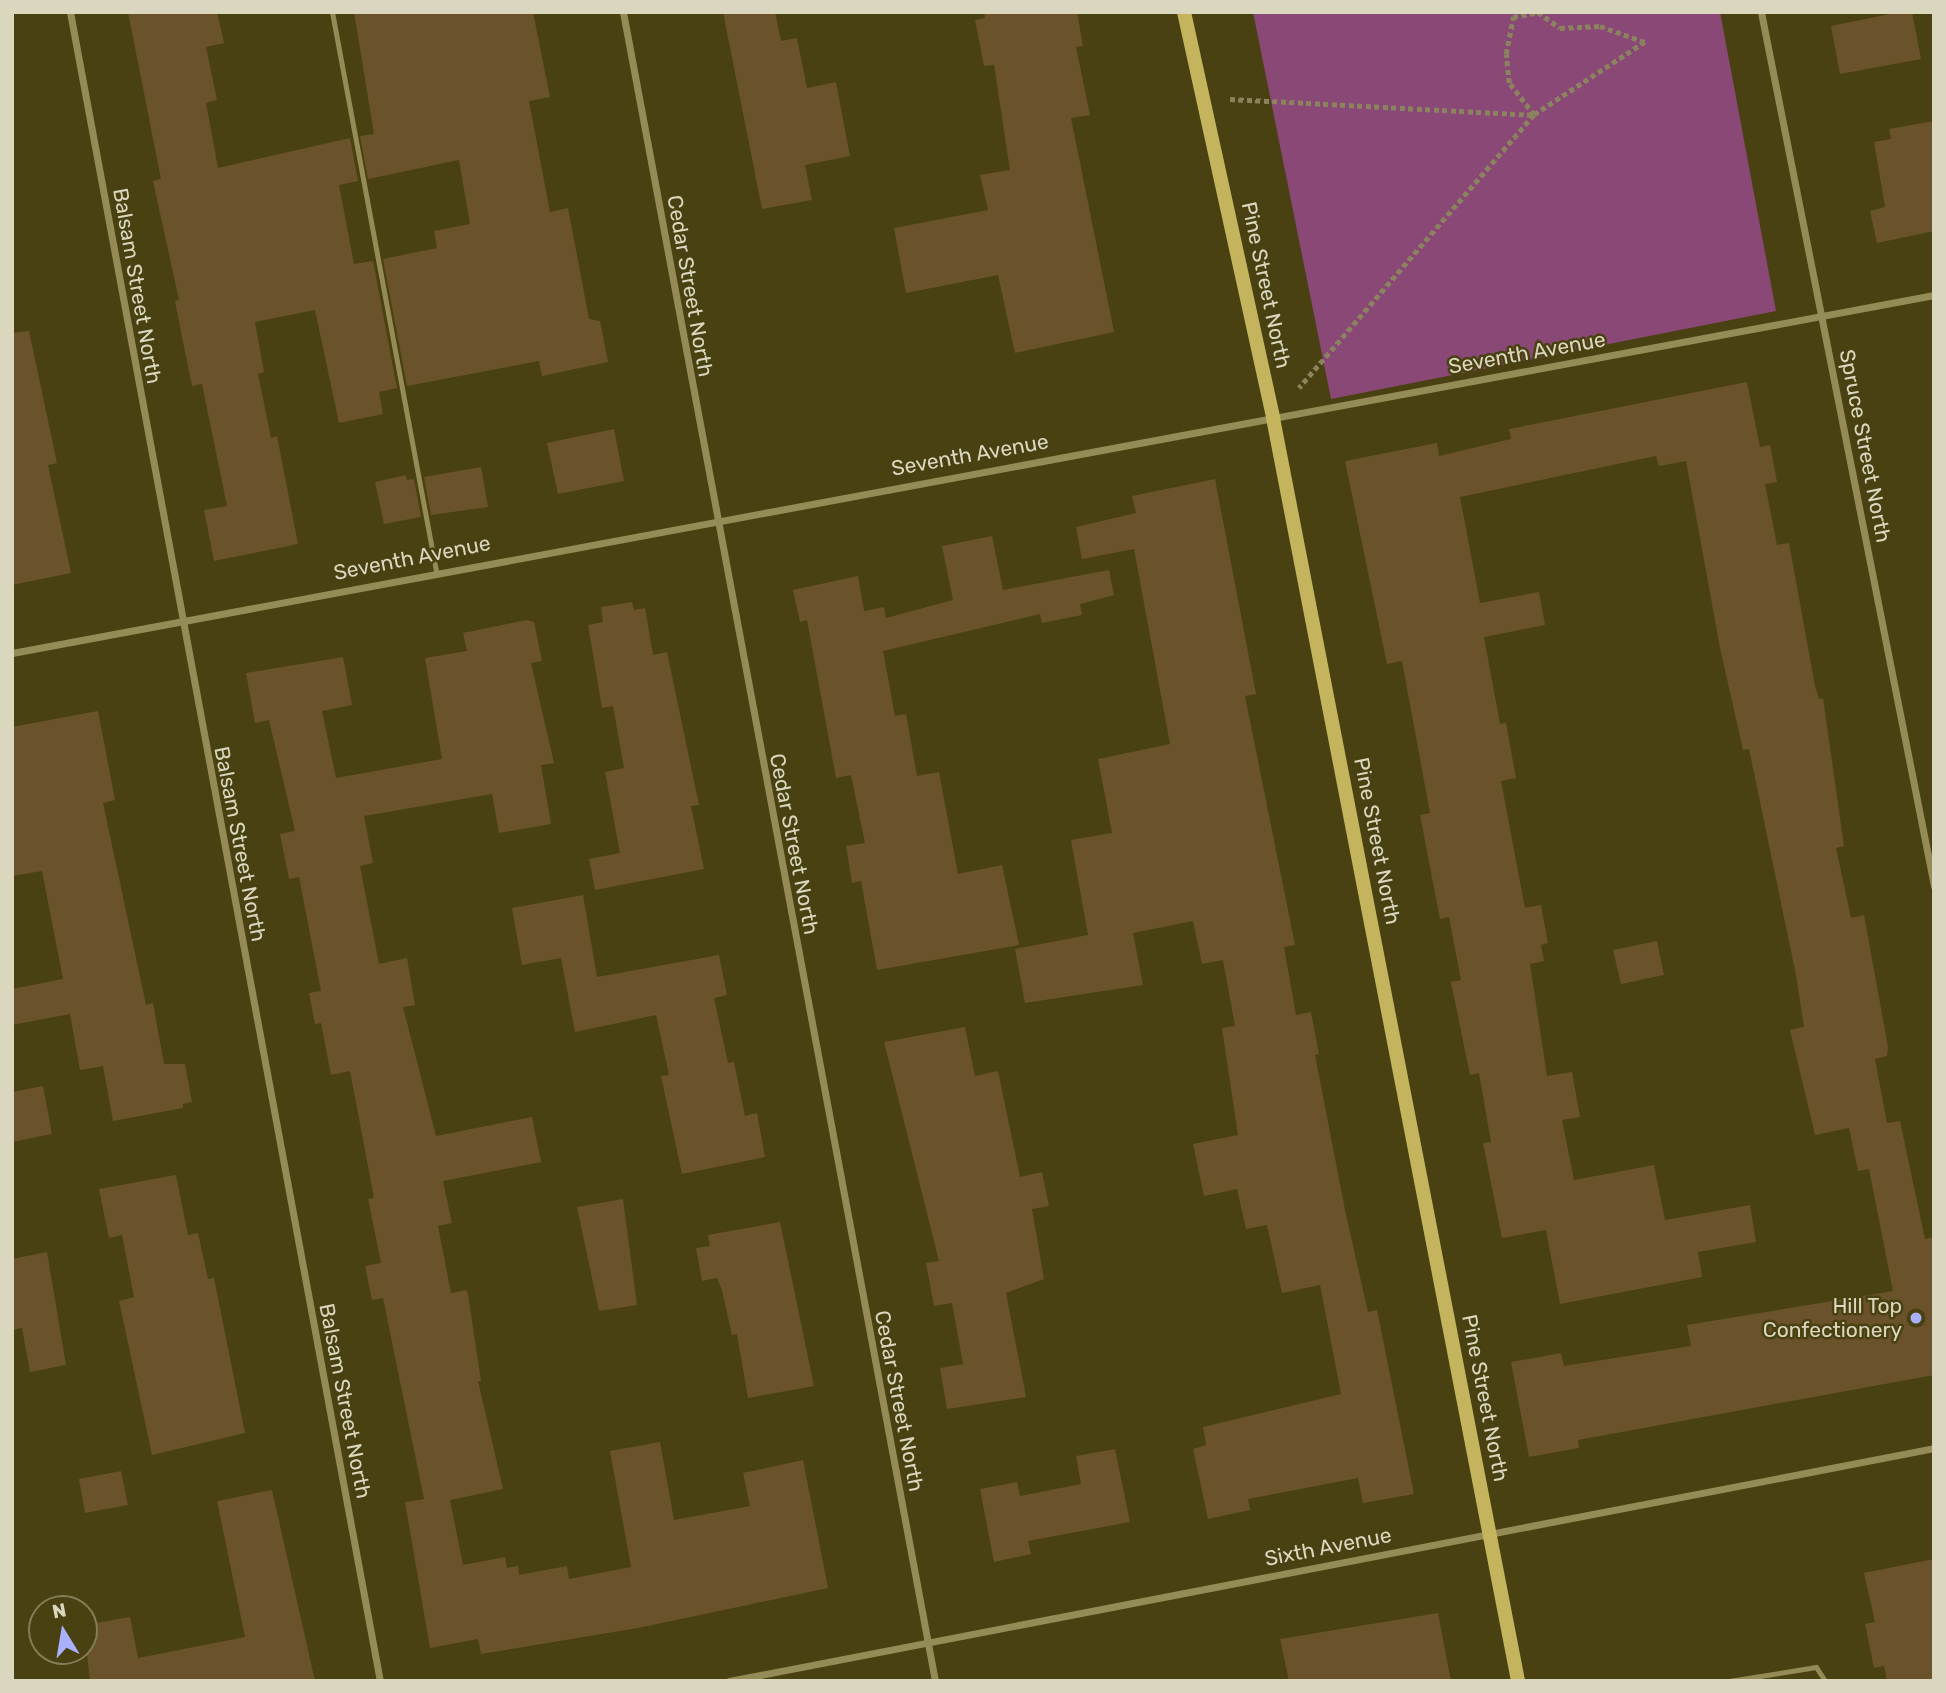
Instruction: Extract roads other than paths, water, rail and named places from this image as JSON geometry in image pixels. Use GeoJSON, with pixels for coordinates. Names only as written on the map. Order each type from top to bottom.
{"type":"FeatureCollection","features":[{"type":"Feature","properties":{"kind":"street","name":"Balsam Street North"},"geometry":{"type":"LineString","coordinates":[[70,12],[180,620],[380,1681]]}},
{"type":"Feature","properties":{"kind":"street","name":"Cedar Street North"},"geometry":{"type":"LineString","coordinates":[[622,12],[935,1681]]}},
{"type":"Feature","properties":{"kind":"street","name":"Pine Street North"},"geometry":{"type":"LineString","coordinates":[[1184,12],[1273,418],[1518,1681]]}},
{"type":"Feature","properties":{"kind":"street","name":"Spruce Street North"},"geometry":{"type":"LineString","coordinates":[[1761,12],[1934,886]]}},
{"type":"Feature","properties":{"kind":"street","name":"Seventh Avenue"},"geometry":{"type":"LineString","coordinates":[[12,653],[715,519],[1934,295]]}},
{"type":"Feature","properties":{"kind":"street","name":"Sixth Avenue"},"geometry":{"type":"LineString","coordinates":[[729,1681],[1934,1448]]}},
{"type":"Feature","properties":{"kind":"lane"},"geometry":{"type":"LineString","coordinates":[[332,12],[436,571]]}},
{"type":"Feature","properties":{"kind":"lane"},"geometry":{"type":"LineString","coordinates":[[1729,1681],[1816,1667],[1825,1681]]}},
{"type":"Feature","properties":{"kind":"place","name":"Hill Top Confectionery"},"geometry":{"type":"Point","coordinates":[1916,1318]}}]}
